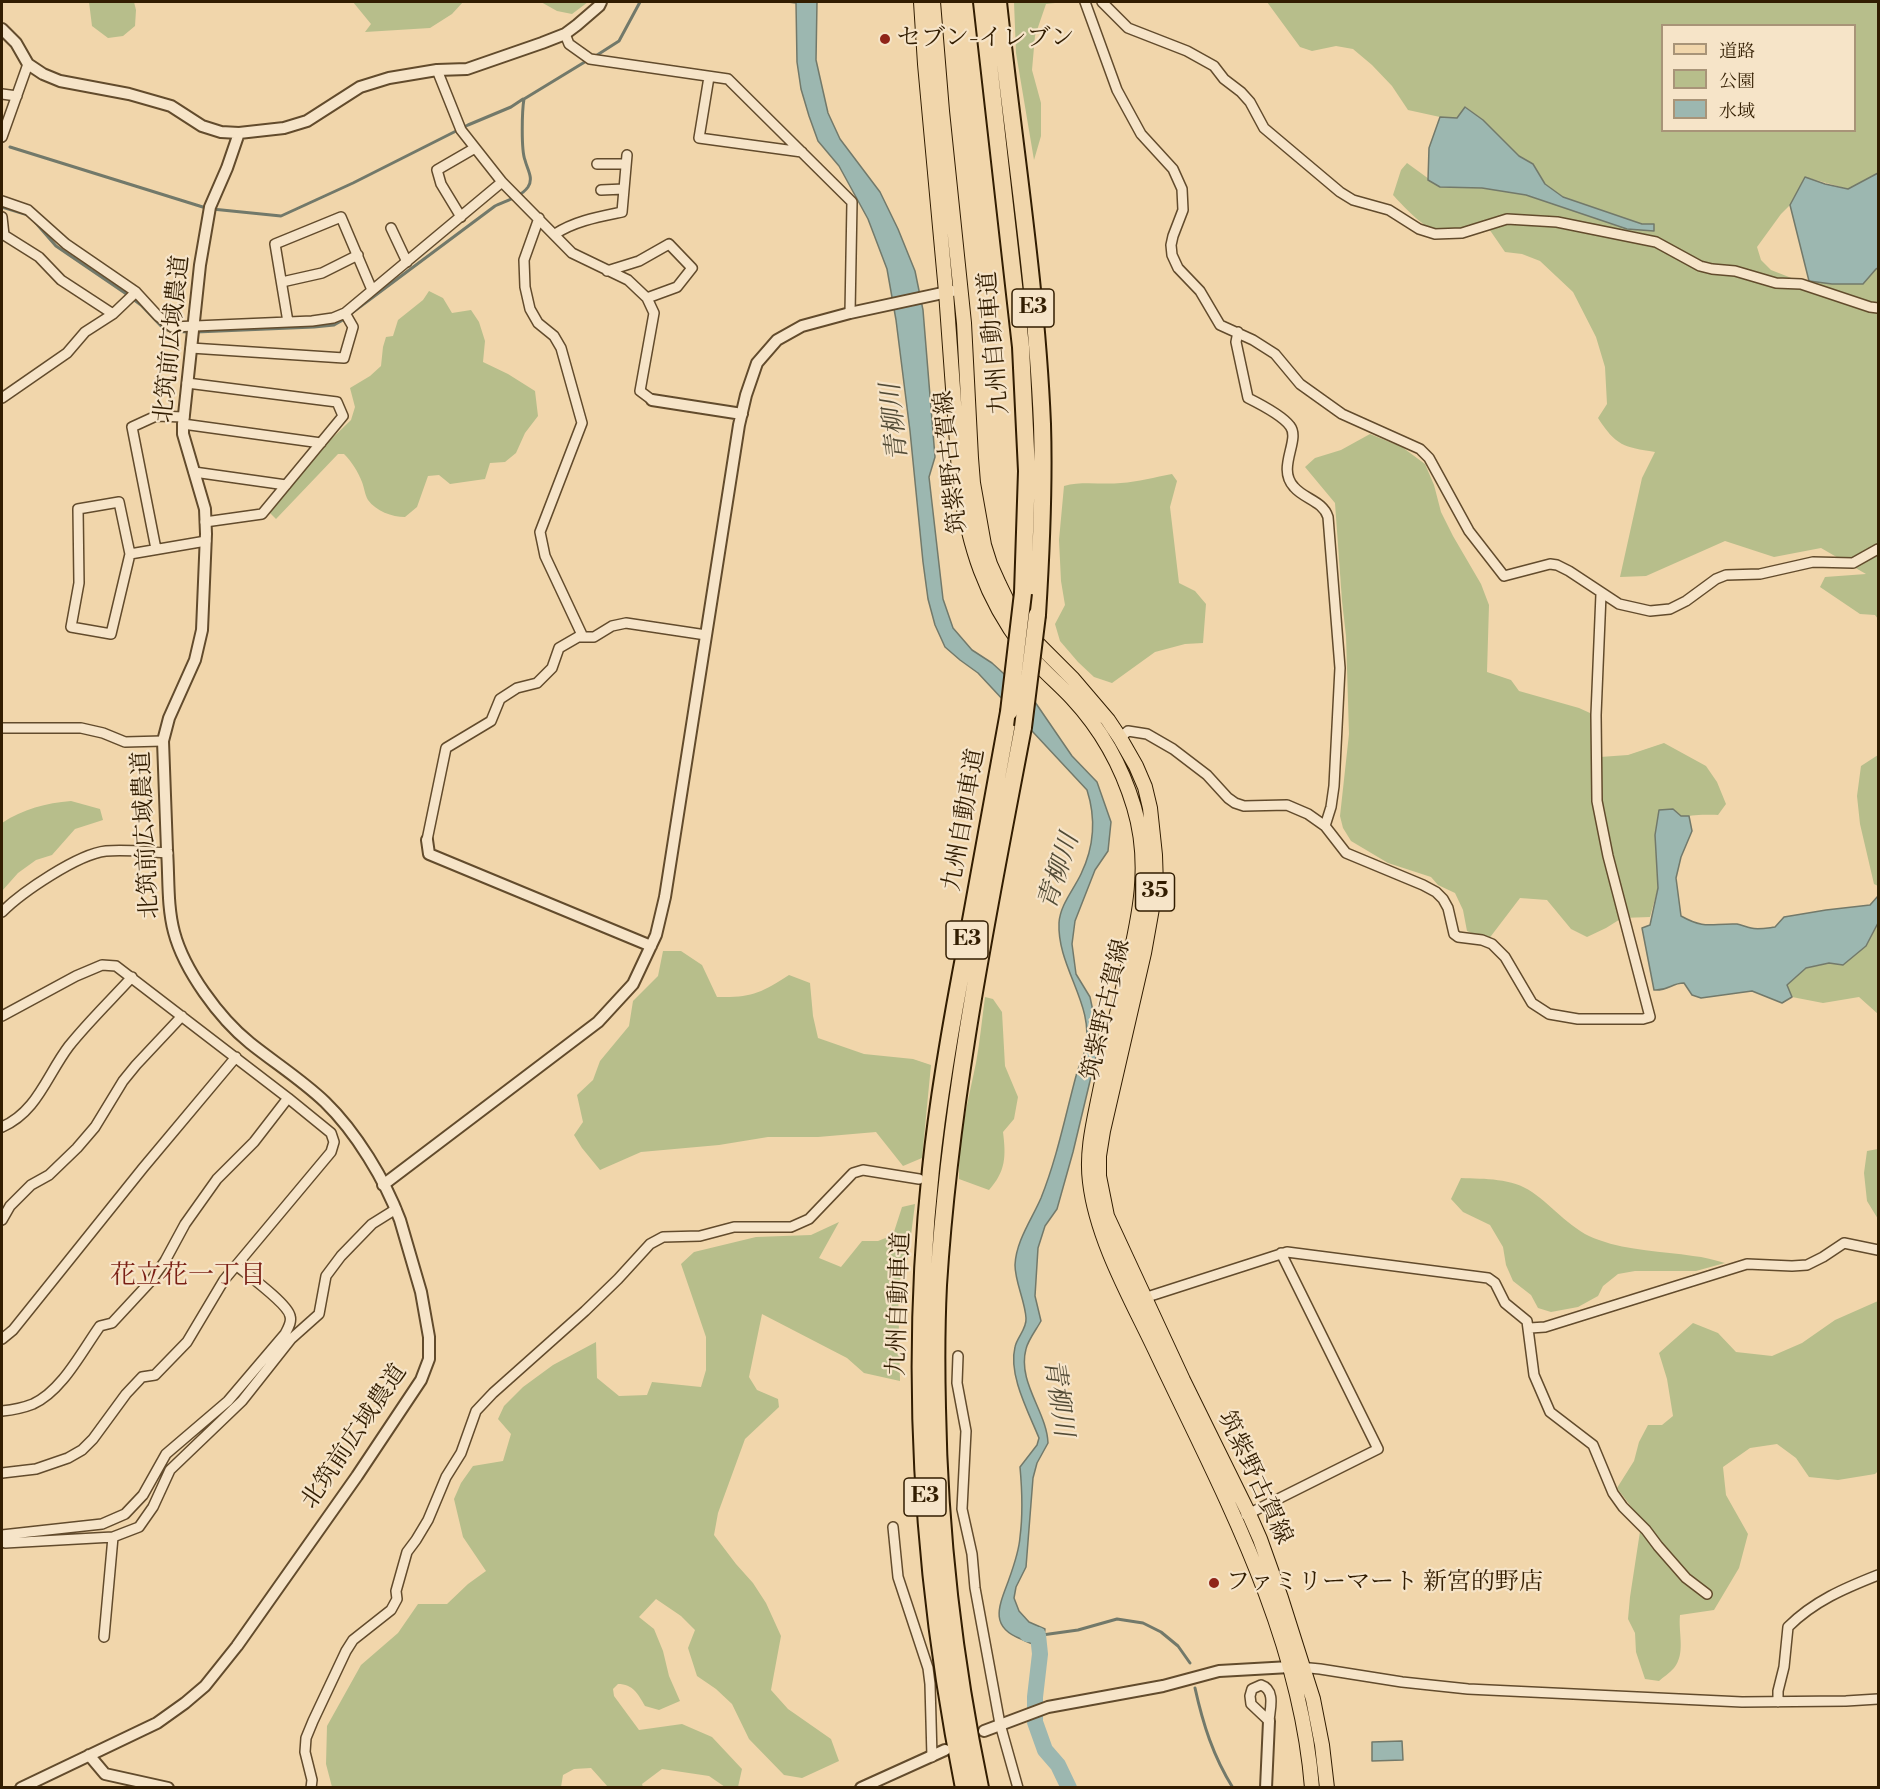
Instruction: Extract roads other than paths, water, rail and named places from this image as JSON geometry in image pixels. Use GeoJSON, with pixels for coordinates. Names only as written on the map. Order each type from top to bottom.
{"type":"FeatureCollection","features":[{"type":"Feature","properties":{"kind":"highway","name":"九州自動車道"},"geometry":{"type":"LineString","coordinates":[[980,1788],[964,1703],[945,1554],[938,1456],[936,1351],[938,1287],[936,1205],[932,1173],[940,1094],[949,1040],[1009,712],[1023,593],[1027,529],[1027,471],[1021,347],[982,2]]}},
{"type":"Feature","properties":{"kind":"highway","name":"九州自動車道"},"geometry":{"type":"LineString","coordinates":[[932,1173],[957,1097],[974,988],[1023,727],[1037,615],[1042,529],[1042,422],[1030,275],[998,2]]}},
{"type":"Feature","properties":{"kind":"highway","name":"九州自動車道"},"geometry":{"type":"LineString","coordinates":[[936,1205],[922,1280],[922,1455],[929,1556],[938,1636],[964,1788]]}},
{"type":"Feature","properties":{"kind":"main road","name":"筑紫野古賀線"},"geometry":{"type":"LineString","coordinates":[[921,2],[960,485],[965,517],[984,582],[998,608],[1025,650],[1076,702],[1109,748],[1123,775],[1135,810],[1142,843],[1144,871],[1142,900],[1090,1147],[1089,1170],[1092,1197],[1112,1259],[1138,1299],[1249,1514],[1275,1580],[1297,1667],[1312,1788]]}},
{"type":"Feature","properties":{"kind":"main road","name":"筑紫野古賀線"},"geometry":{"type":"LineString","coordinates":[[933,2],[960,290],[972,475],[990,564],[1012,610],[1029,635],[1073,679],[1108,720],[1120,738],[1145,787],[1154,846],[1156,886],[1144,953],[1102,1131],[1099,1176],[1107,1216],[1138,1299],[1297,1667],[1320,1733],[1328,1788]]}},
{"type":"Feature","properties":{"kind":"street"},"geometry":{"type":"LineString","coordinates":[[2,28],[16,43],[28,64],[43,74],[60,81],[129,94],[171,106],[202,126],[221,132],[238,133],[284,128],[307,121],[360,87],[389,78],[437,70],[467,69],[565,34],[590,15],[601,2]]}},
{"type":"Feature","properties":{"kind":"street"},"geometry":{"type":"LineString","coordinates":[[1085,2],[1117,90],[1141,134],[1173,169],[1182,189],[1183,210],[1171,245],[1172,255],[1178,268],[1200,291],[1220,325],[1238,332],[1275,354],[1300,384],[1342,414],[1420,449],[1429,458],[1474,538],[1504,576],[1550,564],[1557,565],[1619,604],[1650,611],[1670,609],[1726,575],[1760,574],[1813,561],[1853,563],[1878,549]]}},
{"type":"Feature","properties":{"kind":"street"},"geometry":{"type":"LineString","coordinates":[[1102,2],[1128,28],[1187,51],[1214,66],[1224,79],[1250,102],[1264,128],[1340,192],[1353,201],[1389,210],[1419,229],[1435,234],[1462,233],[1507,219],[1557,222],[1656,242],[1701,266],[1735,271],[1776,283],[1801,284],[1878,308]]}},
{"type":"Feature","properties":{"kind":"street"},"geometry":{"type":"LineString","coordinates":[[565,34],[569,44],[590,59],[728,79],[852,202],[850,313]]}},
{"type":"Feature","properties":{"kind":"street"},"geometry":{"type":"LineString","coordinates":[[2,137],[28,64]]}},
{"type":"Feature","properties":{"kind":"street"},"geometry":{"type":"LineString","coordinates":[[437,70],[461,130],[502,182],[572,253],[628,280],[647,298],[654,313],[640,391],[652,400],[742,414]]}},
{"type":"Feature","properties":{"kind":"street"},"geometry":{"type":"LineString","coordinates":[[709,77],[699,138],[802,152]]}},
{"type":"Feature","properties":{"kind":"street"},"geometry":{"type":"LineString","coordinates":[[2,94],[17,96]]}},
{"type":"Feature","properties":{"kind":"street","name":"北筑前広域農道"},"geometry":{"type":"LineString","coordinates":[[21,1788],[157,1723],[205,1686],[232,1653],[357,1476],[421,1380],[429,1359],[429,1337],[421,1292],[396,1209],[365,1151],[326,1103],[297,1078],[248,1042],[226,1021],[196,980],[173,931],[168,885],[163,741],[169,718],[195,660],[202,630],[206,541],[205,509],[183,434],[187,383],[200,266],[210,207],[227,168],[238,133]]}},
{"type":"Feature","properties":{"kind":"street"},"geometry":{"type":"LineString","coordinates":[[461,217],[441,184],[437,170],[475,148]]}},
{"type":"Feature","properties":{"kind":"street"},"geometry":{"type":"LineString","coordinates":[[555,234],[581,221],[622,212],[626,159],[597,164]]}},
{"type":"Feature","properties":{"kind":"street"},"geometry":{"type":"LineString","coordinates":[[2,201],[28,210],[66,244],[136,292],[172,327],[288,322],[333,318],[345,313],[502,182]]}},
{"type":"Feature","properties":{"kind":"street"},"geometry":{"type":"LineString","coordinates":[[601,190],[624,189]]}},
{"type":"Feature","properties":{"kind":"street"},"geometry":{"type":"LineString","coordinates":[[2,217],[4,235],[39,257],[61,280],[113,314]]}},
{"type":"Feature","properties":{"kind":"street"},"geometry":{"type":"LineString","coordinates":[[288,322],[275,244],[341,217],[372,290]]}},
{"type":"Feature","properties":{"kind":"street"},"geometry":{"type":"LineString","coordinates":[[539,218],[524,260],[525,287],[530,309],[538,322],[554,336],[561,348],[582,423],[540,532],[544,556],[583,637]]}},
{"type":"Feature","properties":{"kind":"street"},"geometry":{"type":"LineString","coordinates":[[391,228],[407,262]]}},
{"type":"Feature","properties":{"kind":"street"},"geometry":{"type":"LineString","coordinates":[[607,271],[639,261],[669,244],[692,268],[677,286],[647,298]]}},
{"type":"Feature","properties":{"kind":"street"},"geometry":{"type":"LineString","coordinates":[[282,282],[322,273],[358,255]]}},
{"type":"Feature","properties":{"kind":"street"},"geometry":{"type":"LineString","coordinates":[[383,1185],[598,1022],[633,984],[651,946],[665,897],[742,414],[746,394],[757,363],[777,340],[802,326],[850,313],[960,290]]}},
{"type":"Feature","properties":{"kind":"street"},"geometry":{"type":"LineString","coordinates":[[2,398],[67,353],[85,332],[113,314],[136,292]]}},
{"type":"Feature","properties":{"kind":"street"},"geometry":{"type":"LineString","coordinates":[[191,348],[344,358],[353,327],[345,313]]}},
{"type":"Feature","properties":{"kind":"street"},"geometry":{"type":"LineString","coordinates":[[1238,332],[1236,342],[1248,398],[1291,426],[1293,434],[1287,463],[1287,477],[1294,488],[1326,510],[1328,517],[1340,668],[1334,786],[1325,826]]}},
{"type":"Feature","properties":{"kind":"street"},"geometry":{"type":"LineString","coordinates":[[187,383],[337,402],[343,416],[262,514],[205,522]]}},
{"type":"Feature","properties":{"kind":"street"},"geometry":{"type":"LineString","coordinates":[[156,549],[132,427],[156,416],[321,443]]}},
{"type":"Feature","properties":{"kind":"street"},"geometry":{"type":"LineString","coordinates":[[194,472],[286,485]]}},
{"type":"Feature","properties":{"kind":"street"},"geometry":{"type":"LineString","coordinates":[[119,502],[130,554],[111,634],[71,627],[78,583],[78,509],[119,502]]}},
{"type":"Feature","properties":{"kind":"street"},"geometry":{"type":"LineString","coordinates":[[130,554],[206,541]]}},
{"type":"Feature","properties":{"kind":"street"},"geometry":{"type":"LineString","coordinates":[[1120,738],[1128,731],[1147,734],[1173,749],[1207,775],[1235,803],[1244,806],[1287,805],[1308,814],[1325,826],[1346,854],[1436,892],[1448,908],[1454,934],[1458,937],[1482,940],[1492,944],[1505,957],[1532,1003],[1549,1014],[1578,1019],[1643,1019],[1650,1017],[1608,856],[1597,801],[1596,715],[1601,594]]}},
{"type":"Feature","properties":{"kind":"street"},"geometry":{"type":"LineString","coordinates":[[651,946],[429,854],[427,840],[446,748],[491,720],[500,699],[517,688],[537,683],[552,668],[559,648],[578,637],[594,637],[612,626],[626,623],[706,635]]}},
{"type":"Feature","properties":{"kind":"street"},"geometry":{"type":"LineString","coordinates":[[2,728],[81,728],[103,733],[125,742],[163,741]]}},
{"type":"Feature","properties":{"kind":"street"},"geometry":{"type":"LineString","coordinates":[[2,912],[16,897],[85,856],[106,851],[168,853]]}},
{"type":"Feature","properties":{"kind":"street"},"geometry":{"type":"LineString","coordinates":[[2,1016],[76,976],[102,965],[116,966],[288,1098],[331,1133],[334,1142],[331,1152],[224,1280],[187,1342],[155,1375],[142,1377],[134,1385],[82,1450],[68,1458],[36,1469],[2,1473]]}},
{"type":"Feature","properties":{"kind":"street"},"geometry":{"type":"LineString","coordinates":[[2,1127],[21,1115],[33,1102],[68,1048],[132,977]]}},
{"type":"Feature","properties":{"kind":"street"},"geometry":{"type":"LineString","coordinates":[[2,1220],[10,1206],[31,1185],[50,1174],[77,1148],[95,1127],[123,1081],[182,1016]]}},
{"type":"Feature","properties":{"kind":"street"},"geometry":{"type":"LineString","coordinates":[[2,1339],[13,1330],[143,1168],[236,1057]]}},
{"type":"Feature","properties":{"kind":"street"},"geometry":{"type":"LineString","coordinates":[[2,1411],[33,1404],[59,1384],[99,1326],[112,1323],[150,1282],[165,1261],[185,1224],[217,1179],[254,1142],[288,1098]]}},
{"type":"Feature","properties":{"kind":"street"},"geometry":{"type":"LineString","coordinates":[[311,1788],[312,1780],[304,1752],[306,1738],[313,1721],[353,1640],[391,1610],[397,1599],[396,1591],[407,1552],[428,1520],[446,1477],[461,1453],[476,1411],[493,1393],[585,1311],[650,1244],[657,1240],[663,1237],[700,1236],[734,1227],[791,1227],[809,1219],[853,1173],[863,1170],[932,1173]]}},
{"type":"Feature","properties":{"kind":"street"},"geometry":{"type":"LineString","coordinates":[[3,1539],[113,1537],[139,1527],[153,1507],[170,1470],[242,1401],[291,1339],[319,1314],[326,1276],[341,1256],[372,1224],[396,1209]]}},
{"type":"Feature","properties":{"kind":"street"},"geometry":{"type":"LineString","coordinates":[[1530,1328],[1545,1327],[1747,1264],[1807,1265],[1844,1243],[1878,1250]]}},
{"type":"Feature","properties":{"kind":"street"},"geometry":{"type":"LineString","coordinates":[[1138,1299],[1287,1252],[1488,1278],[1495,1283],[1505,1303],[1524,1317],[1530,1328],[1534,1375],[1550,1412],[1593,1446],[1613,1492],[1623,1507],[1646,1530],[1686,1578],[1707,1594]]}},
{"type":"Feature","properties":{"kind":"street"},"geometry":{"type":"LineString","coordinates":[[1235,1520],[1378,1449],[1281,1253]]}},
{"type":"Feature","properties":{"kind":"street"},"geometry":{"type":"LineString","coordinates":[[3,1539],[102,1524],[125,1514],[143,1495],[166,1454],[228,1401],[290,1326],[291,1316],[285,1306],[237,1266]]}},
{"type":"Feature","properties":{"kind":"street"},"geometry":{"type":"LineString","coordinates":[[958,1356],[957,1383],[966,1431],[962,1509],[972,1554],[975,1588],[1000,1724],[1018,1788]]}},
{"type":"Feature","properties":{"kind":"street"},"geometry":{"type":"LineString","coordinates":[[2,1465],[2,1482]]}},
{"type":"Feature","properties":{"kind":"street"},"geometry":{"type":"LineString","coordinates":[[147,1489],[160,1493]]}},
{"type":"Feature","properties":{"kind":"street"},"geometry":{"type":"LineString","coordinates":[[893,1527],[898,1577],[928,1668],[932,1757]]}},
{"type":"Feature","properties":{"kind":"street"},"geometry":{"type":"LineString","coordinates":[[104,1637],[113,1537]]}},
{"type":"Feature","properties":{"kind":"street"},"geometry":{"type":"LineString","coordinates":[[1778,1702],[1788,1628],[1822,1600],[1843,1588],[1878,1575]]}},
{"type":"Feature","properties":{"kind":"street"},"geometry":{"type":"LineString","coordinates":[[984,1731],[1048,1707],[1163,1686],[1219,1671],[1297,1667],[1468,1689],[1742,1702],[1878,1700]]}},
{"type":"Feature","properties":{"kind":"street"},"geometry":{"type":"LineString","coordinates":[[1266,1788],[1269,1721]]}},
{"type":"Feature","properties":{"kind":"street"},"geometry":{"type":"LineString","coordinates":[[861,1788],[945,1750]]}},
{"type":"Feature","properties":{"kind":"street"},"geometry":{"type":"LineString","coordinates":[[89,1755],[105,1774],[168,1788]]}},
{"type":"Feature","properties":{"kind":"water"},"geometry":{"type":"Polygon","coordinates":[[[788,2],[817,2],[816,60],[828,113],[840,139],[880,192],[915,271],[923,310],[935,457],[929,477],[943,599],[953,628],[972,650],[992,663],[1035,702],[1072,756],[1097,782],[1111,822],[1108,851],[1095,870],[1075,921],[1072,944],[1076,974],[1090,997],[1098,1035],[1096,1056],[1057,1209],[1045,1226],[1038,1248],[1035,1296],[1041,1321],[1027,1346],[1024,1361],[1029,1385],[1043,1420],[1048,1443],[1037,1463],[1033,1478],[1026,1567],[1016,1587],[1014,1598],[1019,1611],[1029,1622],[1045,1629],[1043,1646],[1031,1644],[1011,1634],[1000,1622],[999,1615],[1019,1543],[1022,1511],[1020,1467],[1037,1445],[1039,1438],[1014,1370],[1015,1347],[1025,1326],[1026,1318],[1015,1265],[1021,1239],[1041,1198],[1052,1168],[1085,1050],[1087,1034],[1085,1018],[1064,956],[1059,923],[1065,904],[1089,853],[1092,811],[1087,790],[978,673],[945,647],[935,625],[928,599],[923,562],[910,431],[887,269],[868,219],[839,166],[818,141],[801,89],[797,62],[796,3],[788,2]]]}},
{"type":"Feature","properties":{"kind":"water"},"geometry":{"type":"Polygon","coordinates":[[[1465,107],[1483,120],[1519,156],[1533,164],[1545,184],[1563,197],[1642,224],[1654,224],[1654,231],[1627,229],[1526,195],[1482,188],[1440,187],[1428,180],[1429,148],[1440,117],[1457,118],[1465,107]]]}},
{"type":"Feature","properties":{"kind":"water"},"geometry":{"type":"Polygon","coordinates":[[[1878,173],[1878,268],[1863,284],[1809,281],[1790,205],[1805,177],[1848,189],[1878,173]]]}},
{"type":"Feature","properties":{"kind":"water"},"geometry":{"type":"Polygon","coordinates":[[[1673,809],[1681,816],[1689,816],[1692,831],[1681,857],[1676,878],[1681,916],[1709,925],[1737,924],[1763,929],[1775,927],[1784,917],[1870,905],[1878,896],[1878,923],[1866,946],[1843,965],[1829,963],[1806,968],[1787,985],[1792,997],[1782,1003],[1752,991],[1701,998],[1692,995],[1684,983],[1654,990],[1642,928],[1650,925],[1658,888],[1655,835],[1659,810],[1673,809]]]}},
{"type":"Feature","properties":{"kind":"water"},"geometry":{"type":"Polygon","coordinates":[[[1402,1741],[1403,1760],[1372,1761],[1372,1742],[1402,1741]]]}},
{"type":"Feature","properties":{"kind":"waterway"},"geometry":{"type":"LineString","coordinates":[[594,57],[619,41],[640,2]]}},
{"type":"Feature","properties":{"kind":"waterway"},"geometry":{"type":"LineString","coordinates":[[196,332],[314,327],[334,325],[341,321],[495,206],[517,196],[528,187],[530,174],[523,148],[524,99],[588,60]]}},
{"type":"Feature","properties":{"kind":"waterway"},"geometry":{"type":"LineString","coordinates":[[212,209],[281,216],[353,183],[468,125],[511,107],[523,99]]}},
{"type":"Feature","properties":{"kind":"waterway"},"geometry":{"type":"LineString","coordinates":[[10,147],[206,208]]}},
{"type":"Feature","properties":{"kind":"waterway"},"geometry":{"type":"LineString","coordinates":[[2,207],[28,215]]}},
{"type":"Feature","properties":{"kind":"waterway"},"geometry":{"type":"LineString","coordinates":[[35,222],[56,246],[141,305],[163,328],[170,331],[189,332]]}},
{"type":"Feature","properties":{"kind":"waterway"},"geometry":{"type":"LineString","coordinates":[[1042,1635],[1078,1630],[1117,1619],[1143,1623],[1161,1632],[1178,1646],[1190,1663]]}},
{"type":"Feature","properties":{"kind":"waterway","name":"青柳川"},"geometry":{"type":"LineString","coordinates":[[1027,1634],[1038,1635],[1040,1654],[1035,1697],[1035,1722],[1045,1750],[1058,1765],[1069,1788]]}},
{"type":"Feature","properties":{"kind":"waterway"},"geometry":{"type":"LineString","coordinates":[[1195,1688],[1210,1739],[1233,1788]]}},
{"type":"Feature","properties":{"kind":"place","name":"セブン-イレブン"},"geometry":{"type":"Point","coordinates":[885,39]}},
{"type":"Feature","properties":{"kind":"place","name":"ファミリーマート 新宮的野店"},"geometry":{"type":"Point","coordinates":[1214,1583]}},
{"type":"Feature","properties":{"kind":"district","name":"花立花一丁目"},"geometry":{"type":"Point","coordinates":[188,1277]}}]}
